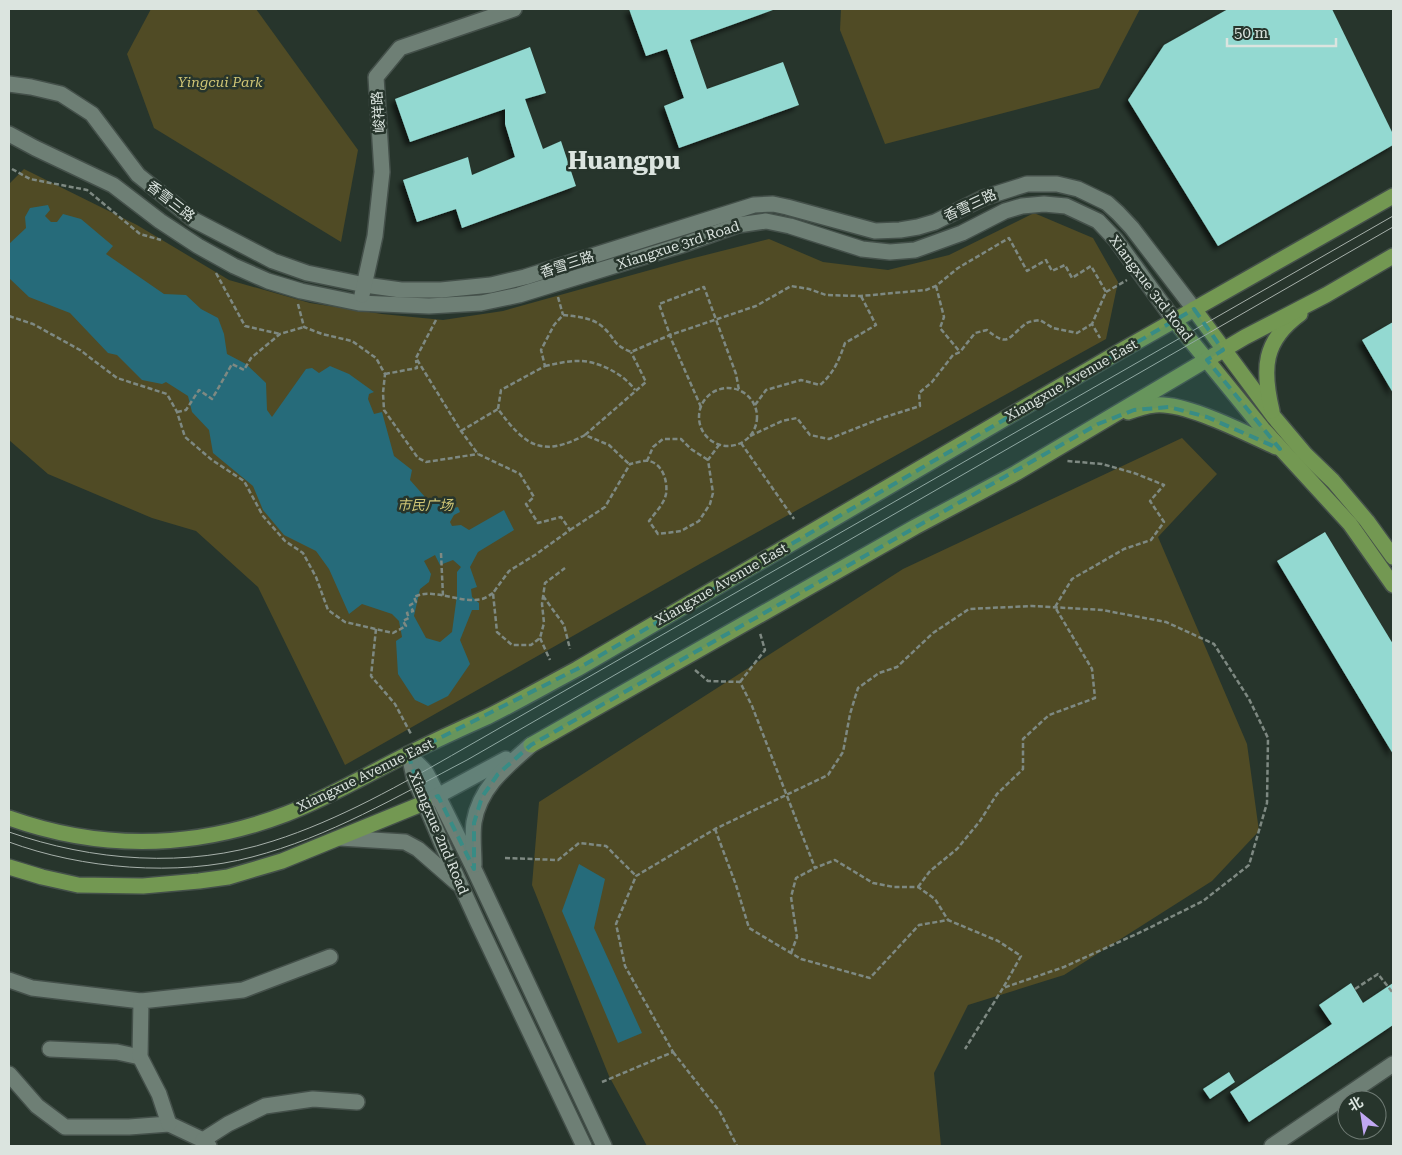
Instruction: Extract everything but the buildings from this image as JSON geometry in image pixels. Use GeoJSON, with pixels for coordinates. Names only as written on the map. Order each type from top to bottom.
{"type":"FeatureCollection","features":[{"type":"Feature","properties":{"kind":"main road","name":"Xiangxue Avenue East"},"geometry":{"type":"LineString","coordinates":[[9,818],[66,834],[98,839],[165,842],[194,838],[254,824],[310,804],[488,716],[577,669],[1174,320],[1393,196]]}},
{"type":"Feature","properties":{"kind":"main road"},"geometry":{"type":"LineString","coordinates":[[531,745],[906,532],[1016,473],[1223,350],[1326,295],[1393,256]]}},
{"type":"Feature","properties":{"kind":"main road"},"geometry":{"type":"LineString","coordinates":[[1274,417],[1267,387],[1266,372],[1271,346],[1289,322],[1326,295]]}},
{"type":"Feature","properties":{"kind":"main road","name":"Xiangxue 3rd Road"},"geometry":{"type":"LineString","coordinates":[[1194,309],[1274,417],[1306,455],[1333,481],[1367,521],[1393,557]]}},
{"type":"Feature","properties":{"kind":"main road","name":"Xiangxue 3rd Road"},"geometry":{"type":"LineString","coordinates":[[1174,320],[1280,449],[1350,524],[1393,585]]}},
{"type":"Feature","properties":{"kind":"main road"},"geometry":{"type":"LineString","coordinates":[[1098,424],[1134,410],[1156,405],[1208,417],[1280,449]]}},
{"type":"Feature","properties":{"kind":"main road"},"geometry":{"type":"LineString","coordinates":[[9,867],[78,885],[143,886],[200,881],[264,867],[431,800]]}},
{"type":"Feature","properties":{"kind":"street","name":"峻祥路"},"geometry":{"type":"LineString","coordinates":[[359,303],[365,286],[375,236],[382,172],[376,77],[400,48],[514,9]]}},
{"type":"Feature","properties":{"kind":"street","name":"香雪三路"},"geometry":{"type":"LineString","coordinates":[[9,84],[61,94],[92,114],[138,175],[194,220],[273,261],[307,273],[365,286],[401,290],[441,290],[491,285],[525,277],[754,205],[773,204],[787,207],[874,231],[900,230],[935,222],[1001,191],[1027,184],[1057,184],[1078,189],[1107,203],[1132,228],[1194,309]]}},
{"type":"Feature","properties":{"kind":"street","name":"Xiangxue 3rd Road"},"geometry":{"type":"LineString","coordinates":[[12,140],[113,185],[160,221],[198,246],[268,282],[359,303],[428,306],[481,302],[519,295],[682,245],[738,225],[766,221],[790,226],[862,249],[890,252],[916,250],[962,233],[1005,211],[1022,206],[1044,204],[1066,206],[1098,222],[1116,240],[1174,320]]}},
{"type":"Feature","properties":{"kind":"street"},"geometry":{"type":"LineString","coordinates":[[431,800],[531,745]]}},
{"type":"Feature","properties":{"kind":"street"},"geometry":{"type":"LineString","coordinates":[[474,869],[474,823],[482,797],[498,774],[531,745]]}},
{"type":"Feature","properties":{"kind":"street","name":"Xiangxue 2nd Road"},"geometry":{"type":"LineString","coordinates":[[408,754],[414,777],[431,800],[474,869],[604,1146]]}},
{"type":"Feature","properties":{"kind":"street","name":"Xiangxue 2nd Road"},"geometry":{"type":"LineString","coordinates":[[431,800],[462,888],[584,1146]]}},
{"type":"Feature","properties":{"kind":"street"},"geometry":{"type":"LineString","coordinates":[[340,838],[405,842],[423,853],[462,888]]}},
{"type":"Feature","properties":{"kind":"street"},"geometry":{"type":"LineString","coordinates":[[9,980],[32,988],[141,1001],[244,990],[330,957]]}},
{"type":"Feature","properties":{"kind":"street"},"geometry":{"type":"LineString","coordinates":[[141,1001],[140,1057],[159,1094],[169,1124]]}},
{"type":"Feature","properties":{"kind":"street"},"geometry":{"type":"LineString","coordinates":[[50,1049],[117,1052],[140,1057]]}},
{"type":"Feature","properties":{"kind":"street"},"geometry":{"type":"LineString","coordinates":[[1272,1146],[1393,1064]]}},
{"type":"Feature","properties":{"kind":"street"},"geometry":{"type":"LineString","coordinates":[[9,1074],[37,1106],[65,1127],[129,1128],[169,1124],[206,1143],[228,1124],[265,1106],[313,1099],[357,1102]]}},
{"type":"Feature","properties":{"kind":"path"},"geometry":{"type":"LineString","coordinates":[[12,169],[30,179],[87,190],[140,234],[167,242]]}},
{"type":"Feature","properties":{"kind":"path"},"geometry":{"type":"LineString","coordinates":[[631,352],[716,318],[756,306],[791,286],[809,289],[826,295],[861,296],[913,292],[936,286],[958,268],[1009,238],[1027,271],[1046,260],[1052,271],[1064,265],[1072,278],[1091,266],[1106,292]]}},
{"type":"Feature","properties":{"kind":"path"},"geometry":{"type":"LineString","coordinates":[[216,273],[245,326],[280,334]]}},
{"type":"Feature","properties":{"kind":"path"},"geometry":{"type":"LineString","coordinates":[[750,436],[756,426],[758,415],[755,405],[748,396],[739,390],[728,388],[718,390],[708,397],[701,407],[699,418],[702,430],[709,439],[719,445],[730,446],[741,443],[750,436],[782,421],[797,418],[810,435],[829,439],[882,418],[920,406],[919,393],[932,382],[953,355],[960,352],[975,333],[987,330],[997,338],[1006,340],[1014,336],[1026,323],[1040,320],[1053,328],[1077,332],[1092,324],[1106,292],[1129,279]]}},
{"type":"Feature","properties":{"kind":"path"},"geometry":{"type":"LineString","coordinates":[[936,286],[944,317],[940,328],[960,352]]}},
{"type":"Feature","properties":{"kind":"path"},"geometry":{"type":"LineString","coordinates":[[701,407],[670,335],[660,304],[704,287],[736,374],[739,390]]}},
{"type":"Feature","properties":{"kind":"path"},"geometry":{"type":"LineString","coordinates":[[557,293],[563,315]]}},
{"type":"Feature","properties":{"kind":"path"},"geometry":{"type":"LineString","coordinates":[[755,405],[766,390],[801,380],[820,385],[830,377],[839,361],[845,343],[876,325],[861,296]]}},
{"type":"Feature","properties":{"kind":"path"},"geometry":{"type":"LineString","coordinates":[[298,303],[304,327]]}},
{"type":"Feature","properties":{"kind":"path"},"geometry":{"type":"LineString","coordinates":[[385,374],[417,368],[416,358],[438,315]]}},
{"type":"Feature","properties":{"kind":"path"},"geometry":{"type":"LineString","coordinates":[[563,315],[590,318],[605,329],[618,346],[631,352],[646,382],[585,435],[568,444],[546,448],[530,442],[513,430],[498,410],[501,390],[545,366],[578,361],[607,368],[629,381],[635,390]]}},
{"type":"Feature","properties":{"kind":"path"},"geometry":{"type":"LineString","coordinates":[[545,366],[541,350],[554,325],[563,315]]}},
{"type":"Feature","properties":{"kind":"path"},"geometry":{"type":"LineString","coordinates":[[9,316],[33,324],[80,350],[118,378],[166,394],[177,412],[185,437],[212,460],[244,481],[263,516],[285,541],[303,553],[316,577],[328,610],[345,622],[392,633],[406,626],[404,620],[409,618],[407,613],[413,611],[410,605],[416,602],[414,597],[423,593],[459,599],[483,599],[493,593],[509,571],[605,507],[630,464]]}},
{"type":"Feature","properties":{"kind":"path"},"geometry":{"type":"LineString","coordinates":[[1092,324],[1100,338]]}},
{"type":"Feature","properties":{"kind":"path"},"geometry":{"type":"LineString","coordinates":[[177,412],[186,410],[199,390],[212,399],[232,364],[244,370],[251,358],[280,334],[304,327],[322,334],[352,341],[376,358],[385,374],[384,410],[418,458],[426,462],[478,454]]}},
{"type":"Feature","properties":{"kind":"path"},"geometry":{"type":"LineString","coordinates":[[416,358],[461,431],[478,454],[520,474],[534,498],[526,504],[538,523],[560,517],[570,530]]}},
{"type":"Feature","properties":{"kind":"path"},"geometry":{"type":"LineString","coordinates":[[461,431],[498,410]]}},
{"type":"Feature","properties":{"kind":"path"},"geometry":{"type":"LineString","coordinates":[[585,435],[608,446],[630,464],[647,461],[656,464],[663,473],[666,495],[649,521],[658,534],[681,531],[699,521],[710,504],[712,494],[708,460],[719,445]]}},
{"type":"Feature","properties":{"kind":"path"},"geometry":{"type":"LineString","coordinates":[[647,461],[653,447],[663,439],[681,439],[691,449],[708,460]]}},
{"type":"Feature","properties":{"kind":"path"},"geometry":{"type":"LineString","coordinates":[[741,443],[794,519]]}},
{"type":"Feature","properties":{"kind":"path"},"geometry":{"type":"LineString","coordinates":[[1056,607],[1072,579],[1124,549],[1151,540],[1164,522],[1150,501],[1164,485],[1134,473],[1102,464],[1059,460]]}},
{"type":"Feature","properties":{"kind":"path"},"geometry":{"type":"LineString","coordinates":[[441,553],[443,596]]}},
{"type":"Feature","properties":{"kind":"path"},"geometry":{"type":"LineString","coordinates":[[493,593],[497,632],[512,645],[531,645],[540,638],[544,623],[542,604],[545,583],[565,568]]}},
{"type":"Feature","properties":{"kind":"path"},"geometry":{"type":"LineString","coordinates":[[543,596],[564,625],[570,649]]}},
{"type":"Feature","properties":{"kind":"path"},"geometry":{"type":"LineString","coordinates":[[737,1146],[720,1112],[673,1052],[625,966],[616,924],[636,876],[715,829],[828,775],[842,752],[858,688],[878,673],[896,667],[933,633],[969,609],[1032,606],[1102,610],[1166,622],[1214,644],[1249,699],[1268,738],[1267,802],[1248,864],[1202,901],[1144,931],[1064,966],[1003,988]]}},
{"type":"Feature","properties":{"kind":"path"},"geometry":{"type":"LineString","coordinates":[[918,887],[930,871],[957,849],[980,821],[997,794],[1023,769],[1023,739],[1049,715],[1095,698],[1092,669],[1056,607]]}},
{"type":"Feature","properties":{"kind":"path"},"geometry":{"type":"LineString","coordinates":[[376,629],[371,676],[395,704],[411,734]]}},
{"type":"Feature","properties":{"kind":"path"},"geometry":{"type":"LineString","coordinates":[[740,682],[766,650],[760,633]]}},
{"type":"Feature","properties":{"kind":"path"},"geometry":{"type":"LineString","coordinates":[[540,638],[550,660]]}},
{"type":"Feature","properties":{"kind":"path"},"geometry":{"type":"LineString","coordinates":[[695,670],[708,681],[740,682]]}},
{"type":"Feature","properties":{"kind":"path"},"geometry":{"type":"LineString","coordinates":[[740,682],[752,706],[815,868]]}},
{"type":"Feature","properties":{"kind":"path"},"geometry":{"type":"LineString","coordinates":[[715,829],[736,885],[749,928],[801,959],[870,978],[920,925],[948,920],[998,942],[1020,956],[1003,988],[965,1049]]}},
{"type":"Feature","properties":{"kind":"path"},"geometry":{"type":"LineString","coordinates":[[504,858],[558,860],[579,843],[606,846],[636,876]]}},
{"type":"Feature","properties":{"kind":"path"},"geometry":{"type":"LineString","coordinates":[[791,953],[796,938],[791,897],[796,878],[835,860],[873,883],[894,887],[918,887],[935,899],[948,920]]}},
{"type":"Feature","properties":{"kind":"path"},"geometry":{"type":"LineString","coordinates":[[1354,990],[1378,974],[1393,994]]}},
{"type":"Feature","properties":{"kind":"path"},"geometry":{"type":"LineString","coordinates":[[602,1082],[673,1052]]}},
{"type":"Feature","properties":{"kind":"highlighted area"},"geometry":{"type":"Polygon","coordinates":[[[1194,309],[1223,350],[1207,360],[1280,449],[1207,417],[1169,407],[1134,410],[1098,424],[531,745],[498,774],[482,797],[474,823],[474,869],[438,796],[424,803],[408,754],[577,669],[1194,309]]]}},
{"type":"Feature","properties":{"kind":"green space","name":"Yingcui Park"},"geometry":{"type":"Polygon","coordinates":[[[151,9],[256,9],[358,150],[341,242],[154,128],[127,54],[151,9]]]}},
{"type":"Feature","properties":{"kind":"green space"},"geometry":{"type":"Polygon","coordinates":[[[841,9],[1140,9],[1099,88],[885,144],[840,30],[841,9]]]}},
{"type":"Feature","properties":{"kind":"green space","name":"市民广场"},"geometry":{"type":"Polygon","coordinates":[[[24,169],[137,225],[229,280],[310,303],[382,314],[443,320],[503,311],[769,239],[823,262],[888,270],[949,255],[1034,213],[1093,238],[1118,282],[1106,339],[698,565],[345,765],[258,587],[196,531],[152,518],[48,474],[9,440],[9,184],[24,169]]]}},
{"type":"Feature","properties":{"kind":"green space"},"geometry":{"type":"Polygon","coordinates":[[[1182,438],[1217,474],[1158,537],[1247,744],[1259,831],[1212,881],[1064,975],[968,1005],[934,1073],[941,1146],[647,1146],[609,1076],[532,885],[539,802],[903,569],[1182,438]]]}},
{"type":"Feature","properties":{"kind":"water"},"geometry":{"type":"Polygon","coordinates":[[[48,205],[50,210],[45,216],[51,222],[57,222],[63,214],[81,219],[113,246],[106,254],[164,294],[186,295],[201,309],[218,318],[224,334],[227,354],[246,364],[266,383],[267,410],[272,417],[306,369],[312,368],[319,373],[330,366],[349,374],[374,392],[369,394],[368,399],[374,414],[382,412],[394,456],[412,470],[410,480],[425,497],[437,504],[446,502],[454,508],[458,507],[460,512],[454,515],[450,522],[452,526],[461,525],[469,530],[504,510],[514,530],[478,552],[470,567],[477,587],[471,589],[472,597],[479,603],[479,610],[472,610],[460,640],[470,664],[448,696],[428,706],[415,700],[398,674],[396,641],[402,637],[399,621],[392,614],[362,604],[349,614],[329,569],[316,551],[284,535],[263,510],[253,486],[213,453],[209,430],[192,412],[188,396],[166,382],[162,384],[142,380],[117,355],[108,353],[70,313],[29,297],[9,278],[9,244],[26,228],[25,217],[30,208],[48,205]],[[435,555],[424,561],[431,574],[429,582],[420,589],[414,616],[426,638],[440,642],[452,632],[457,595],[457,572],[461,567],[453,560],[440,565],[435,555]]]}},
{"type":"Feature","properties":{"kind":"water"},"geometry":{"type":"Polygon","coordinates":[[[579,864],[605,879],[594,928],[642,1033],[618,1043],[562,911],[579,864]]]}},
{"type":"Feature","properties":{"kind":"tram line"},"geometry":{"type":"LineString","coordinates":[[9,832],[73,850],[140,858],[174,858],[240,850],[273,841],[322,823],[370,800],[440,762],[1393,216]]}},
{"type":"Feature","properties":{"kind":"tram line"},"geometry":{"type":"LineString","coordinates":[[9,842],[67,859],[98,864],[161,868],[193,867],[223,863],[281,849],[336,827],[467,760],[1393,227]]}},
{"type":"Feature","properties":{"kind":"district","name":"Huangpu"},"geometry":{"type":"Point","coordinates":[624,161]}}]}
